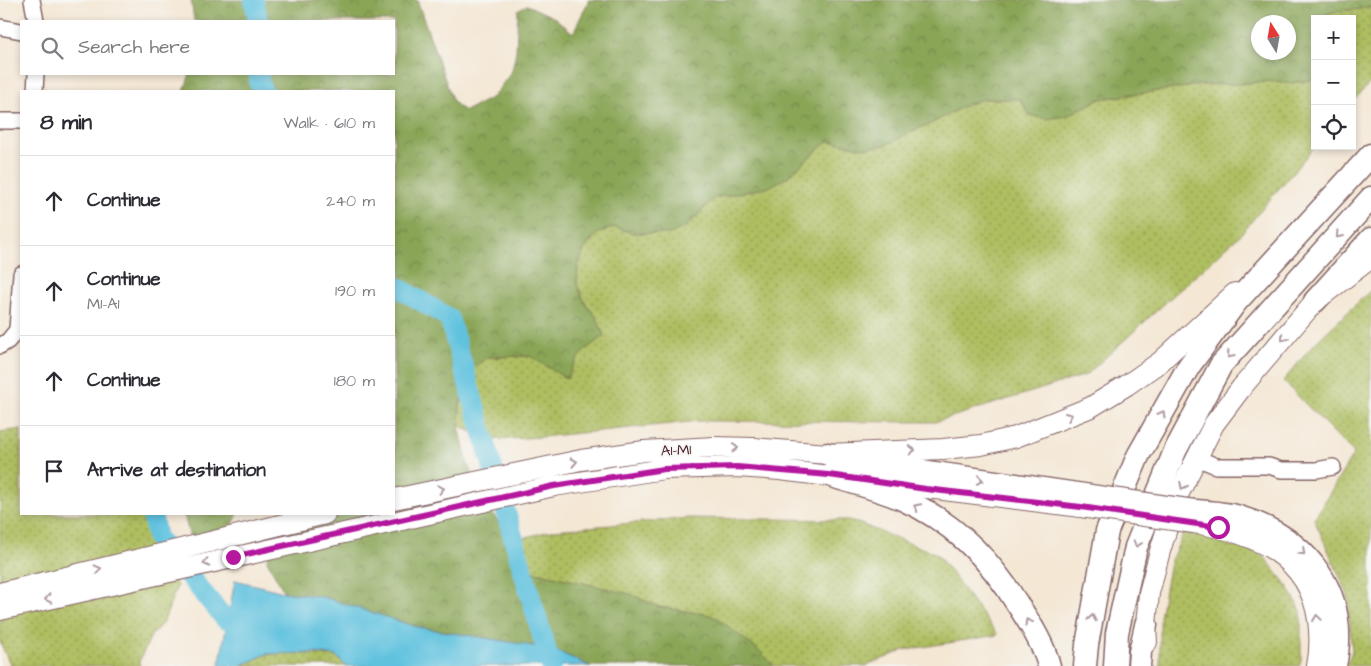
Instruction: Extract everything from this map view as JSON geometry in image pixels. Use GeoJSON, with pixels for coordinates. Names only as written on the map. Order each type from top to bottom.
{"type":"FeatureCollection","features":[{"type":"Feature","properties":{"kind":"highway"},"geometry":{"type":"LineString","coordinates":[[1085,666],[1107,531],[1138,456],[1189,366],[1236,302],[1371,155]]}},
{"type":"Feature","properties":{"kind":"highway"},"geometry":{"type":"LineString","coordinates":[[1115,666],[1117,633],[1136,547],[1175,451],[1221,365],[1371,198]]}},
{"type":"Feature","properties":{"kind":"highway"},"geometry":{"type":"LineString","coordinates":[[1315,301],[1371,239]]}},
{"type":"Feature","properties":{"kind":"highway"},"geometry":{"type":"LineString","coordinates":[[1244,284],[1283,250]]}},
{"type":"Feature","properties":{"kind":"highway"},"geometry":{"type":"LineString","coordinates":[[829,464],[935,473],[1082,501],[1194,517],[1239,517],[1276,533],[1305,554],[1322,578],[1334,606],[1337,622],[1338,653],[1335,666]]}},
{"type":"Feature","properties":{"kind":"highway"},"geometry":{"type":"LineString","coordinates":[[829,464],[931,514],[961,535],[1003,581],[1028,620],[1049,666]]}},
{"type":"Feature","properties":{"kind":"highway"},"geometry":{"type":"LineString","coordinates":[[1139,666],[1146,625]]}},
{"type":"Feature","properties":{"kind":"main road","name":"A1-M1"},"geometry":{"type":"LineString","coordinates":[[526,481],[582,460],[654,451],[753,448],[829,464],[981,444],[1016,437],[1054,422],[1090,407],[1160,362],[1244,284],[1371,145]]}},
{"type":"Feature","properties":{"kind":"main road"},"geometry":{"type":"LineString","coordinates":[[1149,666],[1146,625],[1149,593],[1160,552],[1176,499],[1214,424],[1315,301],[1371,258]]}},
{"type":"Feature","properties":{"kind":"main road"},"geometry":{"type":"LineString","coordinates":[[395,499],[526,481]]}},
{"type":"Feature","properties":{"kind":"main road"},"geometry":{"type":"LineString","coordinates":[[395,513],[526,481]]}},
{"type":"Feature","properties":{"kind":"main road"},"geometry":{"type":"LineString","coordinates":[[0,593],[321,515]]}},
{"type":"Feature","properties":{"kind":"main road"},"geometry":{"type":"LineString","coordinates":[[0,610],[387,515]]}},
{"type":"Feature","properties":{"kind":"main road"},"geometry":{"type":"LineString","coordinates":[[1194,517],[1258,541],[1275,550],[1294,568],[1304,581],[1316,606],[1320,647],[1317,666]]}},
{"type":"Feature","properties":{"kind":"street"},"geometry":{"type":"LineString","coordinates":[[32,0],[36,20]]}},
{"type":"Feature","properties":{"kind":"street"},"geometry":{"type":"LineString","coordinates":[[0,27],[20,31]]}},
{"type":"Feature","properties":{"kind":"street"},"geometry":{"type":"LineString","coordinates":[[36,75],[36,90]]}},
{"type":"Feature","properties":{"kind":"street"},"geometry":{"type":"LineString","coordinates":[[0,122],[20,121]]}},
{"type":"Feature","properties":{"kind":"street"},"geometry":{"type":"LineString","coordinates":[[4,344],[17,330],[20,288]]}},
{"type":"Feature","properties":{"kind":"street"},"geometry":{"type":"LineString","coordinates":[[1197,458],[1216,466],[1270,466],[1281,470],[1316,470],[1333,467]]}},
{"type":"Feature","properties":{"kind":"green space"},"geometry":{"type":"Polygon","coordinates":[[[191,0],[417,0],[452,99],[457,106],[465,111],[493,97],[512,71],[516,51],[518,10],[527,5],[555,18],[573,33],[589,0],[1371,0],[1371,6],[1366,8],[1332,12],[1327,15],[1311,15],[1311,80],[1292,83],[1273,81],[1200,85],[1100,99],[1066,116],[1047,119],[1029,115],[1020,99],[983,99],[966,105],[886,145],[866,148],[828,141],[787,177],[769,187],[714,198],[687,226],[670,234],[633,233],[614,227],[597,234],[585,248],[578,265],[577,284],[585,303],[597,318],[604,336],[581,354],[567,379],[530,356],[489,357],[473,367],[460,405],[459,426],[468,465],[480,492],[527,570],[630,594],[659,607],[710,615],[720,620],[758,650],[774,666],[590,666],[552,649],[417,627],[323,597],[284,592],[267,561],[268,542],[276,515],[395,515],[395,90],[184,90],[190,75],[395,75],[395,20],[194,20],[191,0]]]}},
{"type":"Feature","properties":{"kind":"green space"},"geometry":{"type":"Polygon","coordinates":[[[1371,6],[1371,82],[1356,98],[1356,15],[1327,15],[1343,10],[1371,6]]]}},
{"type":"Feature","properties":{"kind":"green space"},"geometry":{"type":"Polygon","coordinates":[[[1311,80],[1312,150],[1240,235],[1086,375],[935,422],[700,421],[541,437],[490,440],[459,426],[460,405],[473,367],[489,357],[531,356],[567,379],[581,354],[604,336],[597,318],[585,303],[577,284],[578,266],[585,248],[597,234],[614,227],[633,233],[687,226],[714,198],[769,187],[787,177],[828,141],[866,148],[932,123],[966,105],[983,99],[1020,99],[1029,115],[1066,116],[1100,99],[1200,85],[1273,81],[1292,83],[1311,80]]]}},
{"type":"Feature","properties":{"kind":"green space"},"geometry":{"type":"Polygon","coordinates":[[[1371,290],[1371,666],[1346,666],[1352,651],[1347,593],[1314,519],[1354,453],[1283,381],[1315,343],[1371,290]]]}},
{"type":"Feature","properties":{"kind":"green space"},"geometry":{"type":"Polygon","coordinates":[[[20,429],[20,515],[150,515],[151,533],[157,552],[177,586],[164,621],[151,636],[139,662],[140,666],[11,666],[0,642],[0,432],[20,429]]]}},
{"type":"Feature","properties":{"kind":"green space"},"geometry":{"type":"Polygon","coordinates":[[[184,515],[238,515],[233,525],[240,543],[234,551],[206,548],[190,539],[184,515]]]}},
{"type":"Feature","properties":{"kind":"green space"},"geometry":{"type":"Polygon","coordinates":[[[689,518],[850,520],[937,554],[998,635],[904,650],[866,666],[774,666],[710,615],[659,607],[629,594],[527,570],[510,541],[554,530],[689,518]]]}},
{"type":"Feature","properties":{"kind":"green space"},"geometry":{"type":"Polygon","coordinates":[[[1184,533],[1218,539],[1263,555],[1288,587],[1301,611],[1301,660],[1299,666],[1160,666],[1160,617],[1170,562],[1184,533]]]}},
{"type":"Feature","properties":{"kind":"green space"},"geometry":{"type":"Polygon","coordinates":[[[291,653],[336,656],[346,666],[241,666],[266,654],[291,653]]]}},
{"type":"Feature","properties":{"kind":"water"},"geometry":{"type":"Polygon","coordinates":[[[235,580],[284,592],[323,597],[417,627],[552,649],[590,666],[346,666],[336,656],[314,653],[266,654],[241,666],[219,666],[235,580]]]}},
{"type":"Feature","properties":{"kind":"waterway"},"geometry":{"type":"LineString","coordinates":[[254,0],[258,20]]}},
{"type":"Feature","properties":{"kind":"waterway"},"geometry":{"type":"LineString","coordinates":[[259,75],[259,83],[262,90]]}},
{"type":"Feature","properties":{"kind":"waterway"},"geometry":{"type":"LineString","coordinates":[[395,286],[449,318],[551,666]]}},
{"type":"Feature","properties":{"kind":"waterway"},"geometry":{"type":"LineString","coordinates":[[152,515],[157,538],[225,619],[253,625]]}},
{"type":"Feature","properties":{"kind":"route"},"geometry":{"type":"LineString","coordinates":[[233,557],[527,491],[664,469],[737,467],[829,475],[926,489],[1081,507],[1218,527]]}}]}
